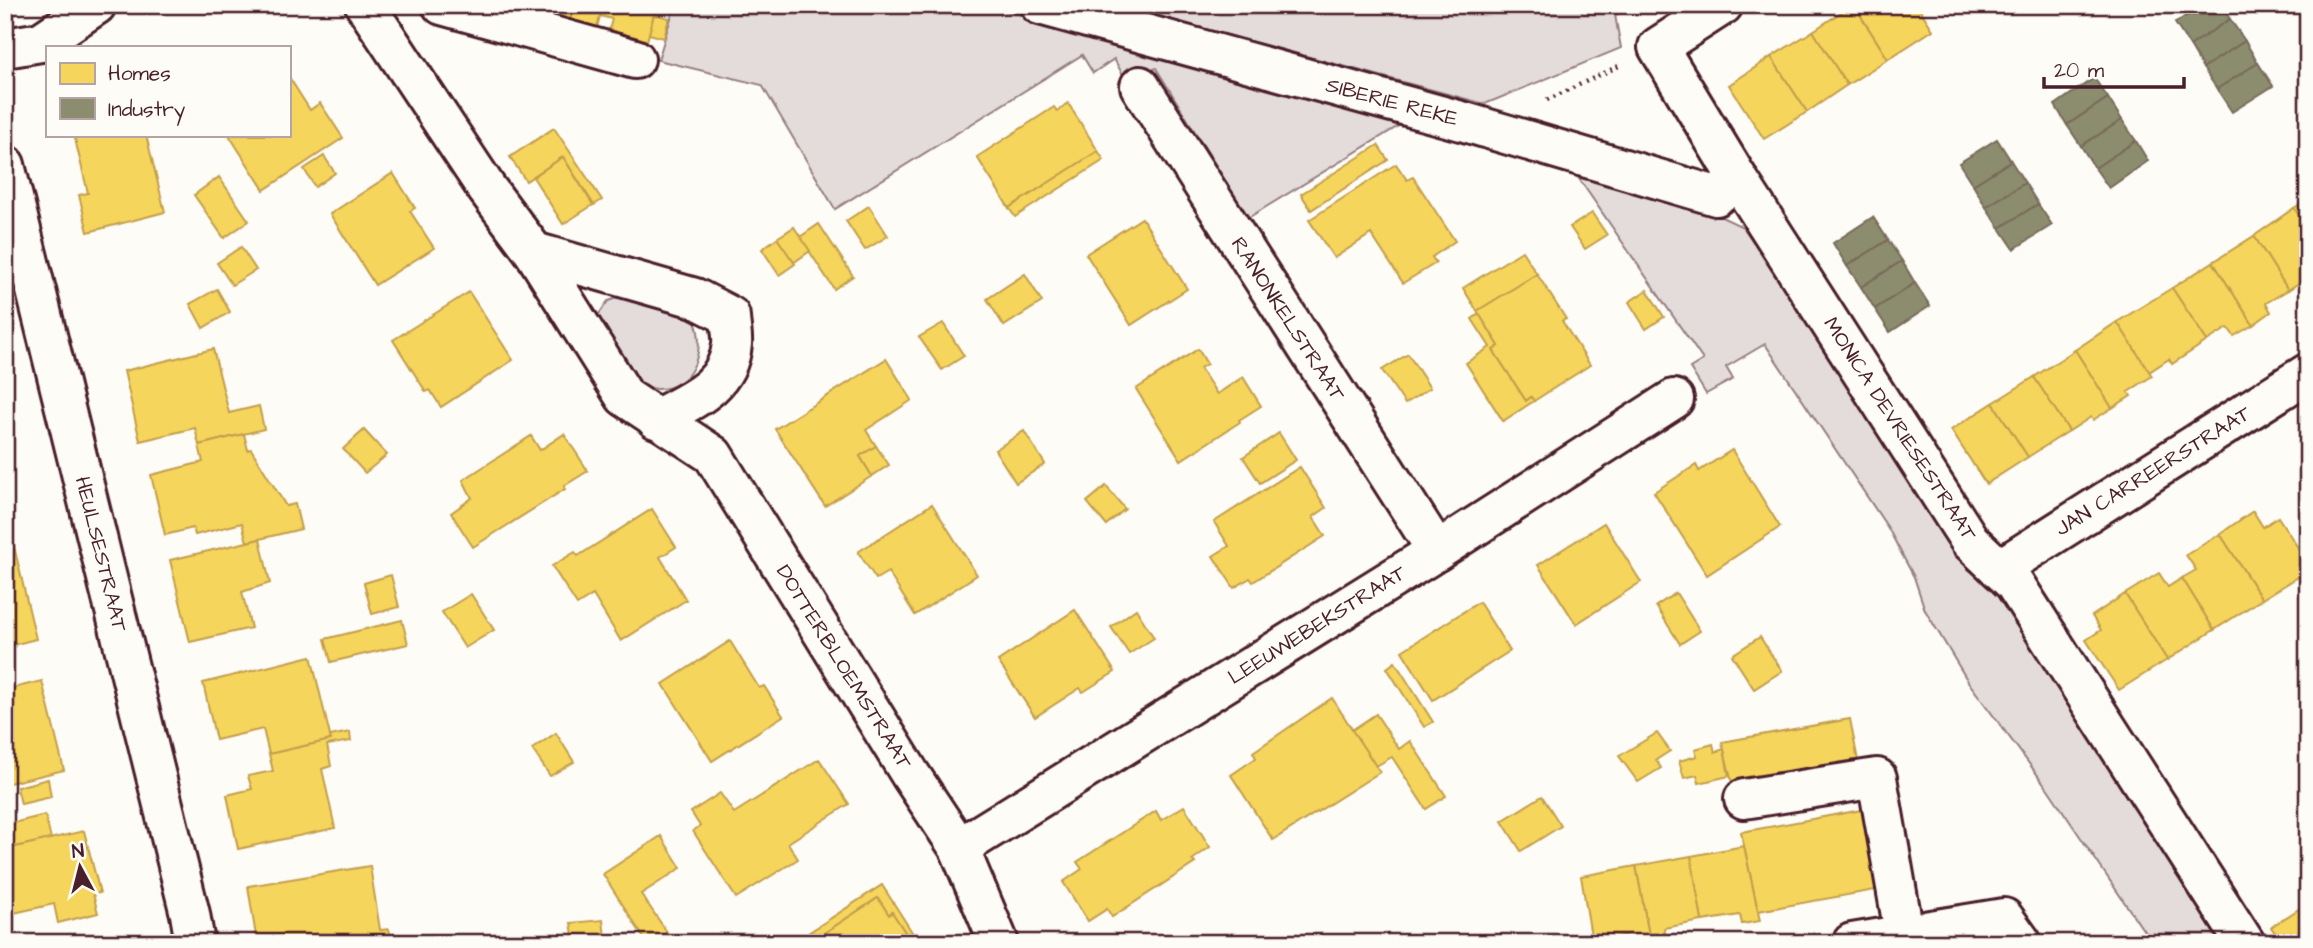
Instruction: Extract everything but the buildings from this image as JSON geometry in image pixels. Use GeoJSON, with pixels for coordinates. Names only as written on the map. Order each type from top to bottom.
{"type":"FeatureCollection","features":[{"type":"Feature","properties":{"kind":"street"},"geometry":{"type":"LineString","coordinates":[[5,48],[41,43],[96,5]]}},
{"type":"Feature","properties":{"kind":"street","name":"DOTTERBLOEMSTRAAT"},"geometry":{"type":"LineString","coordinates":[[365,5],[487,189],[534,252],[625,397],[713,456],[910,774],[959,848],[999,943]]}},
{"type":"Feature","properties":{"kind":"street"},"geometry":{"type":"LineString","coordinates":[[442,5],[635,59]]}},
{"type":"Feature","properties":{"kind":"street","name":"SIBERIE REKE"},"geometry":{"type":"LineString","coordinates":[[1040,5],[1465,122],[1716,196],[1738,179]]}},
{"type":"Feature","properties":{"kind":"street"},"geometry":{"type":"LineString","coordinates":[[1658,47],[1723,5]]}},
{"type":"Feature","properties":{"kind":"street","name":"MONICA DEVRIESESTRAAT"},"geometry":{"type":"LineString","coordinates":[[1658,47],[1738,179],[1970,541],[2014,583],[2245,943]]}},
{"type":"Feature","properties":{"kind":"street","name":"RANONKELSTRAAT"},"geometry":{"type":"LineString","coordinates":[[1140,86],[1437,551]]}},
{"type":"Feature","properties":{"kind":"street","name":"HEULSESTRAAT"},"geometry":{"type":"LineString","coordinates":[[5,165],[191,914],[195,943]]}},
{"type":"Feature","properties":{"kind":"street"},"geometry":{"type":"LineString","coordinates":[[534,252],[695,298],[730,316],[732,345],[721,379],[696,398],[656,419]]}},
{"type":"Feature","properties":{"kind":"street","name":"JAN CARREERSTRAAT"},"geometry":{"type":"LineString","coordinates":[[1998,569],[2308,373]]}},
{"type":"Feature","properties":{"kind":"street","name":"LEEUWEBEKSTRAAT"},"geometry":{"type":"LineString","coordinates":[[959,848],[1437,551],[1674,399]]}},
{"type":"Feature","properties":{"kind":"street"},"geometry":{"type":"LineString","coordinates":[[1744,799],[1877,778],[1904,933]]}},
{"type":"Feature","properties":{"kind":"street"},"geometry":{"type":"LineString","coordinates":[[1852,943],[2004,918],[2022,943]]}},
{"type":"Feature","properties":{"kind":"path"},"geometry":{"type":"LineString","coordinates":[[1542,102],[1658,47]]}},
{"type":"Feature","properties":{"kind":"shaded area"},"geometry":{"type":"Polygon","coordinates":[[[675,5],[986,5],[1405,122],[1248,218],[1156,68],[1128,84],[1114,59],[1093,73],[1082,55],[835,209],[762,85],[658,60],[675,5]]]}},
{"type":"Feature","properties":{"kind":"shaded area"},"geometry":{"type":"Polygon","coordinates":[[[1116,5],[1635,5],[1615,15],[1621,48],[1485,104],[1116,5]]]}},
{"type":"Feature","properties":{"kind":"shaded area"},"geometry":{"type":"Polygon","coordinates":[[[1571,167],[1694,204],[1743,227],[1804,315],[1944,539],[1968,569],[1995,590],[2020,625],[2087,735],[2222,943],[2152,943],[2048,789],[1969,683],[1925,610],[1914,577],[1888,528],[1765,344],[1726,367],[1733,379],[1706,394],[1690,368],[1703,360],[1571,167]]]}},
{"type":"Feature","properties":{"kind":"shaded area"},"geometry":{"type":"Polygon","coordinates":[[[626,295],[692,315],[699,338],[698,351],[689,373],[681,382],[657,389],[635,384],[597,317],[608,301],[626,295]]]}}]}
